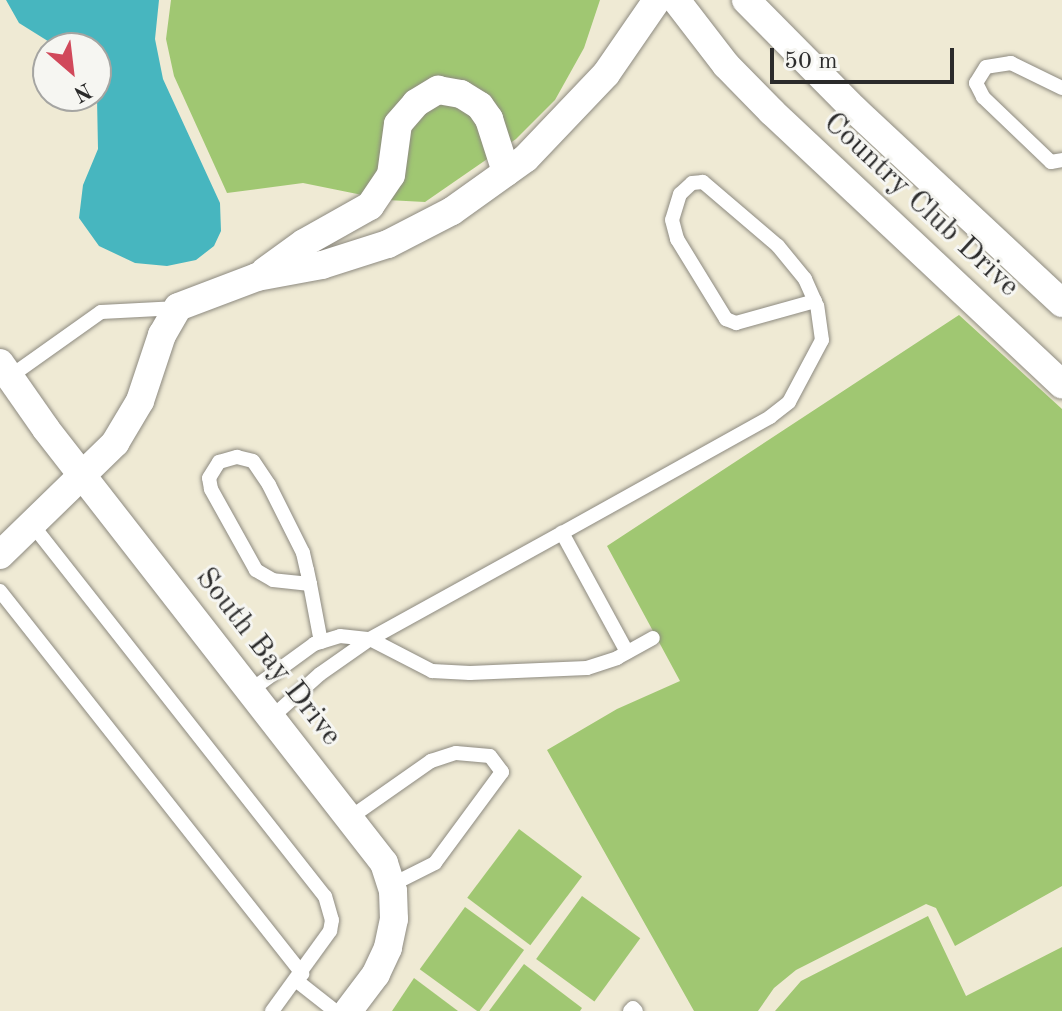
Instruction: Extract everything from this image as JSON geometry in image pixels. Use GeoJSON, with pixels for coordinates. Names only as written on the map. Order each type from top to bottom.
{"type":"FeatureCollection","features":[{"type":"Feature","properties":{"kind":"street"},"geometry":{"type":"LineString","coordinates":[[0,555],[115,443],[140,401],[162,335],[178,307],[257,277],[322,265],[388,244],[452,211],[526,158],[606,74],[657,0]]}},
{"type":"Feature","properties":{"kind":"street","name":"Country Club Drive"},"geometry":{"type":"LineString","coordinates":[[676,0],[726,65],[753,93],[1059,373]]}},
{"type":"Feature","properties":{"kind":"street","name":"Country Club Drive"},"geometry":{"type":"LineString","coordinates":[[746,0],[855,110],[1062,303]]}},
{"type":"Feature","properties":{"kind":"street"},"geometry":{"type":"LineString","coordinates":[[257,277],[304,243],[370,206],[391,175],[398,124],[416,103],[438,90],[461,94],[480,106],[489,119],[506,172]]}},
{"type":"Feature","properties":{"kind":"street","name":"South Bay Drive"},"geometry":{"type":"LineString","coordinates":[[3,375],[384,863],[391,885],[394,919],[388,948],[376,974],[348,1011]]}},
{"type":"Feature","properties":{"kind":"lane"},"geometry":{"type":"LineString","coordinates":[[1062,88],[1011,63],[986,67],[976,83],[983,97],[1051,162],[1062,160]]}},
{"type":"Feature","properties":{"kind":"lane"},"geometry":{"type":"LineString","coordinates":[[272,717],[320,674],[370,639],[754,426],[789,402],[822,340],[815,301],[805,279],[778,246],[726,198],[703,182],[692,183],[680,194],[672,220],[677,239],[726,319],[736,323],[815,301]]}},
{"type":"Feature","properties":{"kind":"lane"},"geometry":{"type":"LineString","coordinates":[[3,375],[101,312],[178,307]]}},
{"type":"Feature","properties":{"kind":"lane"},"geometry":{"type":"LineString","coordinates":[[310,584],[273,580],[256,570],[211,489],[209,478],[219,462],[237,457],[253,461],[303,553],[310,584],[321,642]]}},
{"type":"Feature","properties":{"kind":"lane"},"geometry":{"type":"LineString","coordinates":[[31,523],[325,896],[332,920],[330,931],[272,1011]]}},
{"type":"Feature","properties":{"kind":"lane"},"geometry":{"type":"LineString","coordinates":[[562,533],[627,652]]}},
{"type":"Feature","properties":{"kind":"lane"},"geometry":{"type":"LineString","coordinates":[[0,591],[299,977],[335,1011]]}},
{"type":"Feature","properties":{"kind":"lane"},"geometry":{"type":"LineString","coordinates":[[251,690],[299,652],[340,636],[370,639],[432,671],[457,672],[587,668],[653,638]]}},
{"type":"Feature","properties":{"kind":"lane"},"geometry":{"type":"LineString","coordinates":[[351,817],[431,761],[456,753],[490,756],[502,772],[435,863],[391,885]]}},
{"type":"Feature","properties":{"kind":"green space"},"geometry":{"type":"Polygon","coordinates":[[[171,0],[600,0],[584,48],[555,100],[516,139],[425,202],[387,200],[303,183],[227,193],[174,76],[166,39],[171,0]]]}},
{"type":"Feature","properties":{"kind":"green space"},"geometry":{"type":"Polygon","coordinates":[[[959,315],[1062,409],[1062,886],[955,946],[936,908],[926,904],[796,970],[774,988],[758,1011],[694,1011],[547,750],[617,709],[680,681],[607,546],[959,315]]]}},
{"type":"Feature","properties":{"kind":"green space"},"geometry":{"type":"Polygon","coordinates":[[[519,829],[582,877],[530,945],[467,898],[519,829]]]}},
{"type":"Feature","properties":{"kind":"green space"},"geometry":{"type":"Polygon","coordinates":[[[582,896],[640,938],[594,1001],[536,959],[582,896]]]}},
{"type":"Feature","properties":{"kind":"green space"},"geometry":{"type":"Polygon","coordinates":[[[465,907],[524,950],[480,1011],[420,969],[465,907]]]}},
{"type":"Feature","properties":{"kind":"green space"},"geometry":{"type":"Polygon","coordinates":[[[928,916],[966,996],[1062,947],[1062,1011],[775,1011],[801,981],[928,916]]]}},
{"type":"Feature","properties":{"kind":"green space"},"geometry":{"type":"Polygon","coordinates":[[[524,964],[582,1008],[580,1011],[489,1011],[524,964]]]}},
{"type":"Feature","properties":{"kind":"green space"},"geometry":{"type":"Polygon","coordinates":[[[414,978],[458,1011],[392,1011],[414,978]]]}},
{"type":"Feature","properties":{"kind":"water"},"geometry":{"type":"Polygon","coordinates":[[[6,0],[159,0],[155,39],[163,79],[220,203],[221,231],[214,246],[196,260],[167,266],[135,263],[99,246],[79,218],[83,185],[98,149],[97,112],[112,112],[112,32],[33,32],[19,23],[6,0]]]}}]}
